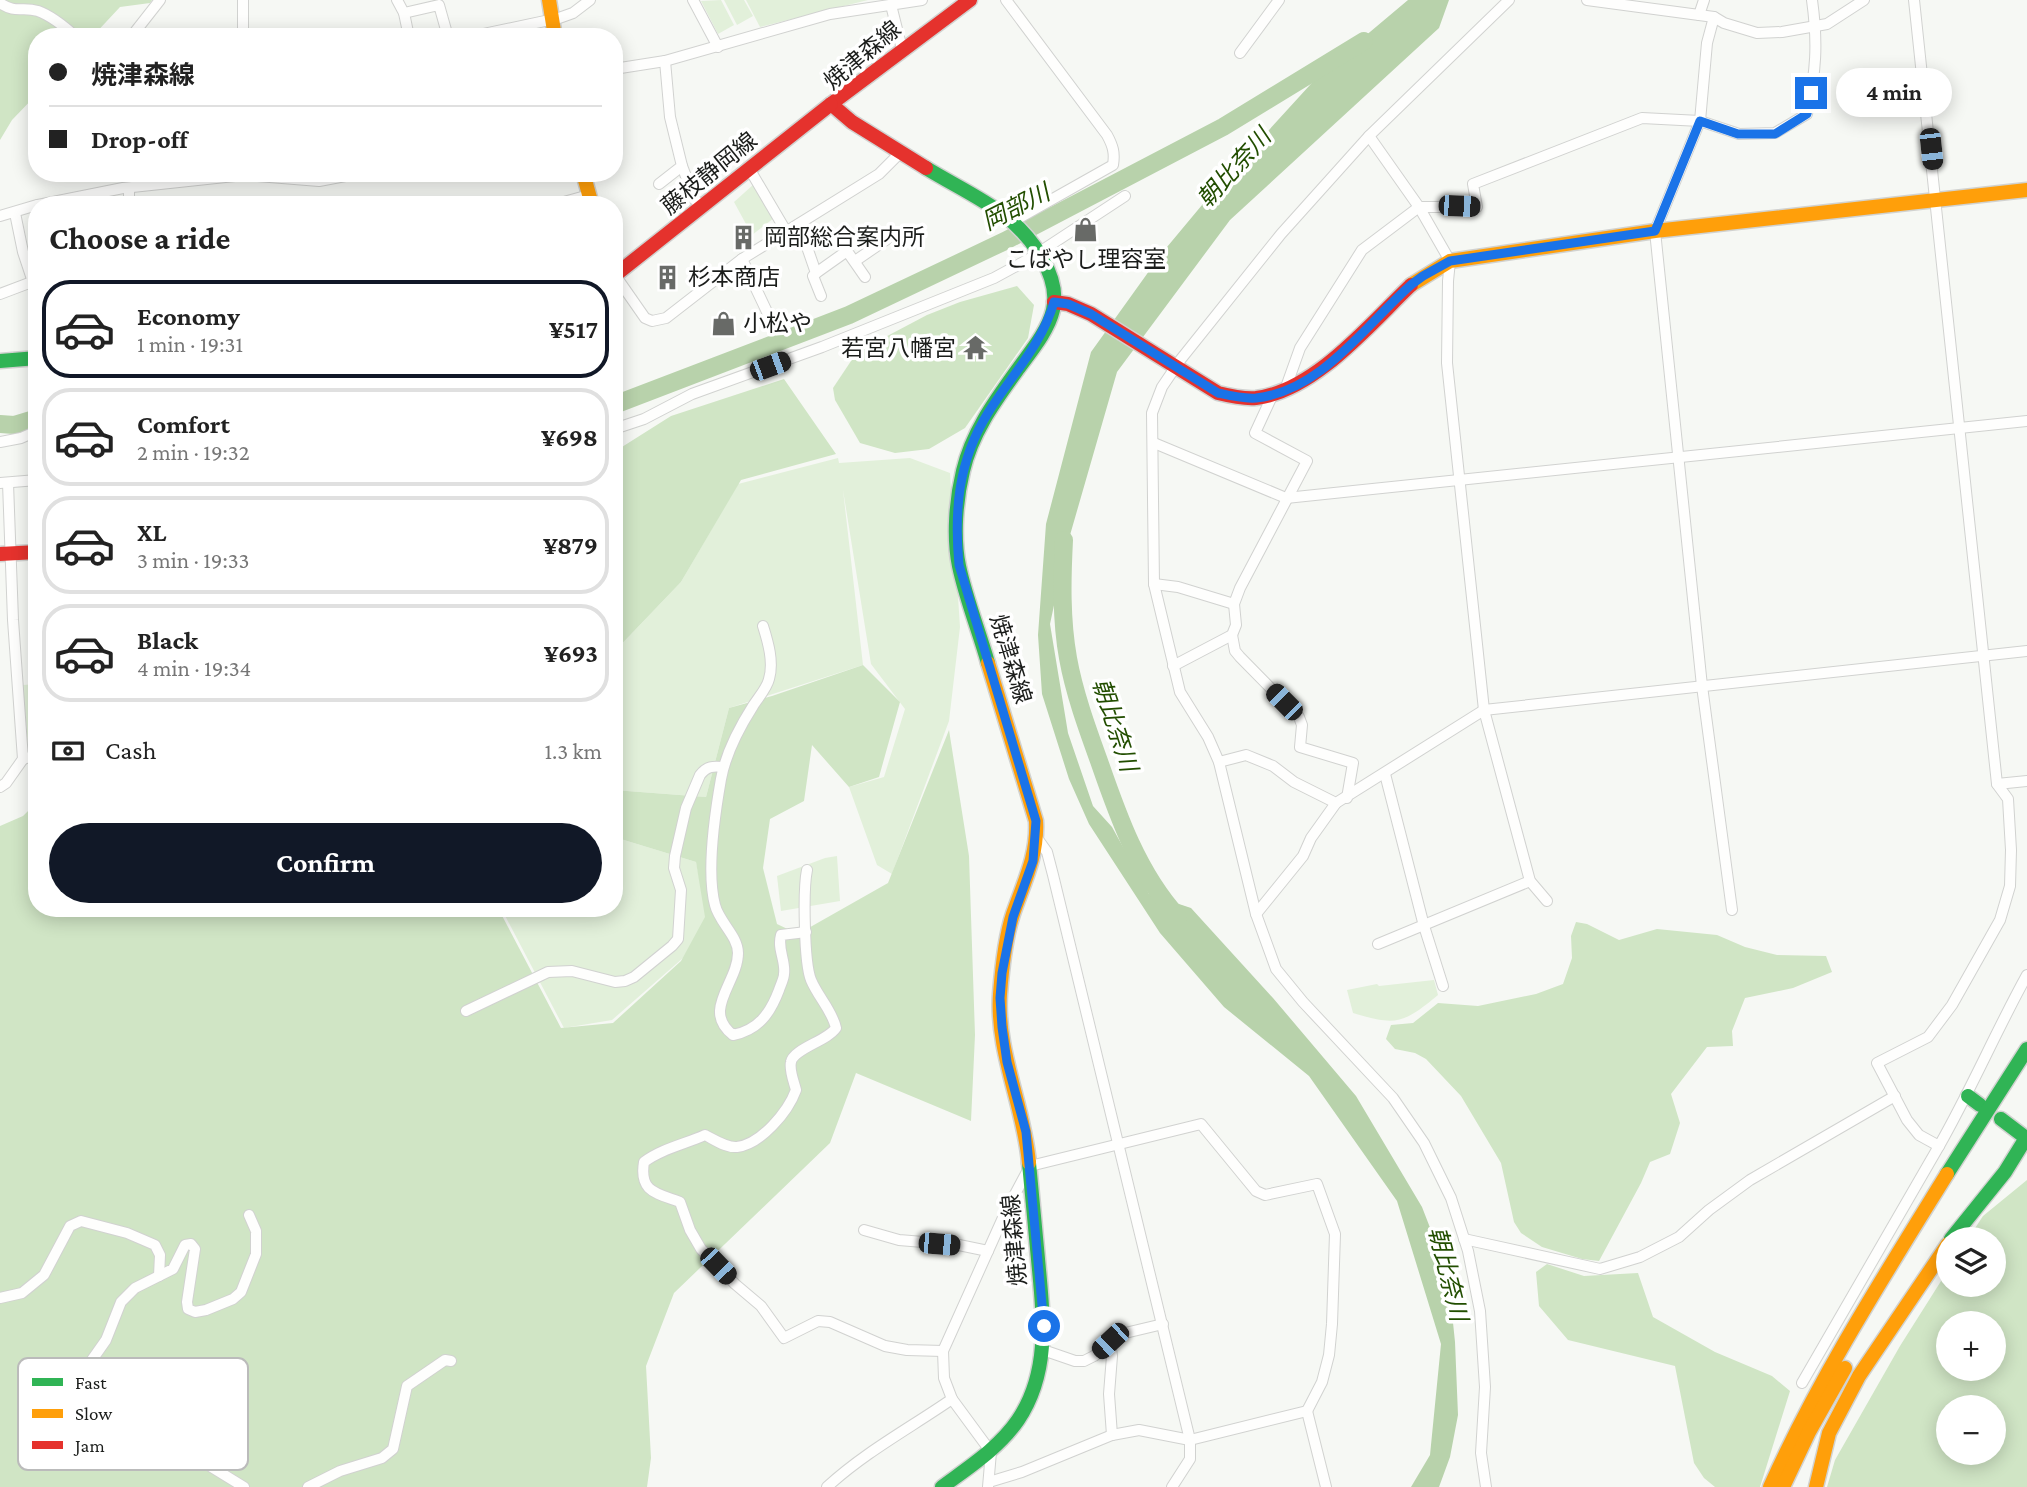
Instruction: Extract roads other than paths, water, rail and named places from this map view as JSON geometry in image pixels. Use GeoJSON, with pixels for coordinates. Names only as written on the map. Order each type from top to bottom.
{"type":"FeatureCollection","features":[{"type":"Feature","properties":{"kind":"main road"},"geometry":{"type":"LineString","coordinates":[[549,0],[553,28]]}},
{"type":"Feature","properties":{"kind":"main road","name":"焼津森線"},"geometry":{"type":"LineString","coordinates":[[942,1487],[990,1452],[1016,1425],[1038,1382],[1044,1350],[1026,1132],[1007,1062],[1000,998],[1013,917],[1033,861],[1037,837],[1036,821],[959,565],[956,529],[958,491],[974,437],[1049,320],[1054,302],[1053,286],[1035,250],[1013,224],[852,122],[831,104],[902,49],[950,7],[971,0]]}},
{"type":"Feature","properties":{"kind":"main road","name":"藤枝静岡線"},"geometry":{"type":"LineString","coordinates":[[623,269],[831,104]]}},
{"type":"Feature","properties":{"kind":"main road"},"geometry":{"type":"LineString","coordinates":[[1054,302],[1079,308],[1098,318],[1218,393],[1256,398],[1279,393],[1319,371],[1412,284],[1450,261],[1655,231],[2027,190]]}},
{"type":"Feature","properties":{"kind":"main road"},"geometry":{"type":"LineString","coordinates":[[0,361],[28,359]]}},
{"type":"Feature","properties":{"kind":"main road"},"geometry":{"type":"LineString","coordinates":[[6,554],[28,553]]}},
{"type":"Feature","properties":{"kind":"main road"},"geometry":{"type":"LineString","coordinates":[[1782,1480],[1798,1427],[1865,1309],[1984,1111],[2027,1049]]}},
{"type":"Feature","properties":{"kind":"main road"},"geometry":{"type":"LineString","coordinates":[[1770,1487],[1782,1480],[1867,1327],[2027,1069]]}},
{"type":"Feature","properties":{"kind":"main road"},"geometry":{"type":"LineString","coordinates":[[1968,1096],[1980,1105]]}},
{"type":"Feature","properties":{"kind":"main road"},"geometry":{"type":"LineString","coordinates":[[1961,1227],[2005,1172],[2027,1137],[2001,1119]]}},
{"type":"Feature","properties":{"kind":"main road"},"geometry":{"type":"LineString","coordinates":[[1816,1487],[1829,1433],[1853,1385],[1936,1262]]}},
{"type":"Feature","properties":{"kind":"street"},"geometry":{"type":"LineString","coordinates":[[138,28],[160,0]]}},
{"type":"Feature","properties":{"kind":"street"},"geometry":{"type":"LineString","coordinates":[[243,0],[243,28]]}},
{"type":"Feature","properties":{"kind":"street"},"geometry":{"type":"LineString","coordinates":[[397,0],[404,13],[406,28]]}},
{"type":"Feature","properties":{"kind":"street"},"geometry":{"type":"LineString","coordinates":[[513,28],[573,13],[590,0]]}},
{"type":"Feature","properties":{"kind":"street"},"geometry":{"type":"LineString","coordinates":[[693,0],[718,47]]}},
{"type":"Feature","properties":{"kind":"street"},"geometry":{"type":"LineString","coordinates":[[623,67],[665,61],[830,14],[922,0]]}},
{"type":"Feature","properties":{"kind":"street"},"geometry":{"type":"LineString","coordinates":[[1006,0],[1107,135],[1115,157],[1113,165],[1013,224]]}},
{"type":"Feature","properties":{"kind":"street"},"geometry":{"type":"LineString","coordinates":[[1240,53],[1279,0]]}},
{"type":"Feature","properties":{"kind":"street"},"geometry":{"type":"LineString","coordinates":[[1486,1487],[1481,1452],[1485,1409],[1482,1329],[1477,1290],[1451,1198],[1424,1143],[1387,1091],[1282,978],[1276,968],[1263,940],[1219,762],[1208,737],[1180,692],[1154,584],[1152,413],[1171,365],[1281,234],[1369,136],[1508,0]]}},
{"type":"Feature","properties":{"kind":"street"},"geometry":{"type":"LineString","coordinates":[[1587,0],[1714,17],[1756,33],[1782,32],[1827,24],[1864,0]]}},
{"type":"Feature","properties":{"kind":"street"},"geometry":{"type":"LineString","coordinates":[[1699,15],[1704,0]]}},
{"type":"Feature","properties":{"kind":"street"},"geometry":{"type":"LineString","coordinates":[[1347,798],[1353,763],[1300,747],[1302,724],[1299,717],[1235,651],[1232,635],[1236,625],[1234,604],[1240,588],[1307,461],[1255,433],[1279,393],[1300,348],[1362,250],[1419,207],[1477,207],[1473,184],[1642,118],[1700,121],[1738,134],[1775,134],[1807,114],[1816,71],[1816,26],[1812,0]]}},
{"type":"Feature","properties":{"kind":"street"},"geometry":{"type":"LineString","coordinates":[[1914,0],[1997,784],[2008,799],[2011,850],[2010,886],[2000,920],[1952,1004],[1928,1037],[1877,1063],[1919,1135],[1939,1146]]}},
{"type":"Feature","properties":{"kind":"street"},"geometry":{"type":"LineString","coordinates":[[0,3],[9,9],[37,11],[64,28]]}},
{"type":"Feature","properties":{"kind":"street"},"geometry":{"type":"LineString","coordinates":[[404,13],[439,5],[445,28]]}},
{"type":"Feature","properties":{"kind":"street"},"geometry":{"type":"LineString","coordinates":[[891,5],[902,49]]}},
{"type":"Feature","properties":{"kind":"street"},"geometry":{"type":"LineString","coordinates":[[1714,17],[1707,43],[1700,121],[1655,231],[1702,686],[1732,910]]}},
{"type":"Feature","properties":{"kind":"street"},"geometry":{"type":"LineString","coordinates":[[665,61],[670,117],[682,166],[695,200],[703,206]]}},
{"type":"Feature","properties":{"kind":"street"},"geometry":{"type":"LineString","coordinates":[[1369,136],[1419,207],[1450,261],[1447,363],[1484,710],[1530,881],[1547,901]]}},
{"type":"Feature","properties":{"kind":"street"},"geometry":{"type":"LineString","coordinates":[[623,286],[645,318],[652,321],[666,318],[742,259],[879,174],[900,153]]}},
{"type":"Feature","properties":{"kind":"street"},"geometry":{"type":"LineString","coordinates":[[659,184],[682,166]]}},
{"type":"Feature","properties":{"kind":"street"},"geometry":{"type":"LineString","coordinates":[[750,170],[786,231]]}},
{"type":"Feature","properties":{"kind":"street"},"geometry":{"type":"LineString","coordinates":[[132,196],[135,182]]}},
{"type":"Feature","properties":{"kind":"street"},"geometry":{"type":"LineString","coordinates":[[86,196],[134,187],[194,182]]}},
{"type":"Feature","properties":{"kind":"street"},"geometry":{"type":"LineString","coordinates":[[623,426],[644,419],[692,394],[822,347],[994,278],[1125,196]]}},
{"type":"Feature","properties":{"kind":"street"},"geometry":{"type":"LineString","coordinates":[[0,216],[28,208]]}},
{"type":"Feature","properties":{"kind":"street"},"geometry":{"type":"LineString","coordinates":[[15,213],[28,265]]}},
{"type":"Feature","properties":{"kind":"street"},"geometry":{"type":"LineString","coordinates":[[799,224],[817,273]]}},
{"type":"Feature","properties":{"kind":"street"},"geometry":{"type":"LineString","coordinates":[[855,261],[893,234]]}},
{"type":"Feature","properties":{"kind":"street"},"geometry":{"type":"LineString","coordinates":[[821,296],[813,276],[847,251],[865,277]]}},
{"type":"Feature","properties":{"kind":"street"},"geometry":{"type":"LineString","coordinates":[[742,259],[768,314]]}},
{"type":"Feature","properties":{"kind":"street"},"geometry":{"type":"LineString","coordinates":[[0,294],[28,284]]}},
{"type":"Feature","properties":{"kind":"street"},"geometry":{"type":"LineString","coordinates":[[1154,443],[1286,498],[2027,421]]}},
{"type":"Feature","properties":{"kind":"street"},"geometry":{"type":"LineString","coordinates":[[0,442],[28,435]]}},
{"type":"Feature","properties":{"kind":"street"},"geometry":{"type":"LineString","coordinates":[[23,759],[6,554],[4,483],[28,481]]}},
{"type":"Feature","properties":{"kind":"street"},"geometry":{"type":"LineString","coordinates":[[1154,584],[1178,587],[1234,604]]}},
{"type":"Feature","properties":{"kind":"street"},"geometry":{"type":"LineString","coordinates":[[0,621],[13,620]]}},
{"type":"Feature","properties":{"kind":"street"},"geometry":{"type":"LineString","coordinates":[[763,626],[770,657],[769,679],[733,741],[723,767],[715,824],[712,881],[715,906],[735,941],[738,952],[719,1014],[723,1027],[733,1035],[747,1032],[764,1019],[773,1005],[785,974],[779,942],[781,935],[806,932]]}},
{"type":"Feature","properties":{"kind":"street"},"geometry":{"type":"LineString","coordinates":[[1173,666],[1232,635]]}},
{"type":"Feature","properties":{"kind":"street"},"geometry":{"type":"LineString","coordinates":[[1256,914],[1303,856],[1311,838],[1336,803],[1484,710],[2027,651]]}},
{"type":"Feature","properties":{"kind":"street"},"geometry":{"type":"LineString","coordinates":[[1219,762],[1246,755],[1273,766],[1294,782],[1336,803]]}},
{"type":"Feature","properties":{"kind":"street"},"geometry":{"type":"LineString","coordinates":[[0,787],[23,759],[28,758]]}},
{"type":"Feature","properties":{"kind":"street"},"geometry":{"type":"LineString","coordinates":[[466,1011],[548,972],[572,971],[615,982],[625,981],[634,977],[672,946],[678,939],[681,890],[674,868],[681,824],[700,775],[713,766],[723,767]]}},
{"type":"Feature","properties":{"kind":"street"},"geometry":{"type":"LineString","coordinates":[[1385,774],[1424,926],[1443,986]]}},
{"type":"Feature","properties":{"kind":"street"},"geometry":{"type":"LineString","coordinates":[[1997,784],[2027,780]]}},
{"type":"Feature","properties":{"kind":"street"},"geometry":{"type":"LineString","coordinates":[[1037,837],[1047,852],[1053,875],[1190,1440],[1190,1459],[1172,1487]]}},
{"type":"Feature","properties":{"kind":"street"},"geometry":{"type":"LineString","coordinates":[[807,870],[803,888],[809,975],[833,1017],[836,1028],[832,1035],[794,1055],[790,1063],[796,1090],[774,1126],[738,1147],[728,1146],[705,1135],[656,1153],[644,1162],[642,1177],[649,1190],[680,1202],[690,1230],[701,1249],[761,1306],[784,1338],[818,1321],[830,1322],[885,1346],[943,1351]]}},
{"type":"Feature","properties":{"kind":"street"},"geometry":{"type":"LineString","coordinates":[[1378,944],[1530,881]]}},
{"type":"Feature","properties":{"kind":"street"},"geometry":{"type":"LineString","coordinates":[[1802,1383],[1968,1096],[2005,1014],[2027,975]]}},
{"type":"Feature","properties":{"kind":"street"},"geometry":{"type":"LineString","coordinates":[[1464,1239],[1600,1269],[1640,1257],[1679,1237],[1709,1209],[1749,1180],[1895,1096]]}},
{"type":"Feature","properties":{"kind":"street"},"geometry":{"type":"LineString","coordinates":[[1307,1411],[1190,1440],[1139,1430],[1112,1435],[989,1484],[990,1452],[952,1399],[944,1378],[943,1351],[1006,1211],[1030,1166],[1201,1124],[1256,1191],[1265,1195],[1317,1184],[1335,1234],[1332,1324],[1329,1355],[1322,1382],[1307,1411],[1326,1487]]}},
{"type":"Feature","properties":{"kind":"street"},"geometry":{"type":"LineString","coordinates":[[93,1358],[106,1340],[121,1302],[135,1288],[173,1269],[185,1245],[191,1244],[195,1249],[188,1309],[195,1312],[206,1310],[233,1299],[241,1292],[256,1254],[256,1231],[249,1215]]}},
{"type":"Feature","properties":{"kind":"street"},"geometry":{"type":"LineString","coordinates":[[0,1298],[22,1293],[44,1275],[70,1226],[81,1221],[127,1233],[155,1245],[160,1255],[159,1276]]}},
{"type":"Feature","properties":{"kind":"street"},"geometry":{"type":"LineString","coordinates":[[864,1230],[899,1240],[959,1245],[988,1251]]}},
{"type":"Feature","properties":{"kind":"street"},"geometry":{"type":"LineString","coordinates":[[1044,1350],[1075,1361],[1084,1361],[1121,1334],[1163,1324]]}},
{"type":"Feature","properties":{"kind":"street"},"geometry":{"type":"LineString","coordinates":[[1110,1341],[1112,1435]]}},
{"type":"Feature","properties":{"kind":"street"},"geometry":{"type":"LineString","coordinates":[[308,1487],[340,1471],[382,1458],[393,1449],[407,1386],[445,1360],[451,1361]]}},
{"type":"Feature","properties":{"kind":"street"},"geometry":{"type":"LineString","coordinates":[[827,1487],[873,1450],[907,1431],[952,1399]]}},
{"type":"Feature","properties":{"kind":"street"},"geometry":{"type":"LineString","coordinates":[[216,1470],[244,1487]]}},
{"type":"Feature","properties":{"kind":"water"},"geometry":{"type":"Polygon","coordinates":[[[1408,0],[1449,0],[1439,28],[1230,220],[1117,372],[1066,549],[1050,624],[1068,733],[1093,806],[1112,827],[1149,894],[1191,908],[1273,998],[1356,1096],[1422,1207],[1448,1274],[1455,1342],[1458,1415],[1450,1457],[1439,1487],[1411,1487],[1430,1455],[1441,1344],[1397,1201],[1309,1076],[1224,1007],[1160,933],[1089,824],[1069,779],[1042,694],[1038,635],[1046,524],[1091,352],[1162,253],[1217,187],[1320,74],[1408,0]]]}},
{"type":"Feature","properties":{"kind":"waterway","name":"岡部川"},"geometry":{"type":"LineString","coordinates":[[623,402],[849,315],[1005,241],[1223,127],[1364,41]]}},
{"type":"Feature","properties":{"kind":"waterway","name":"岡部川"},"geometry":{"type":"LineString","coordinates":[[0,424],[14,425],[28,421]]}},
{"type":"Feature","properties":{"kind":"waterway","name":"朝比奈川"},"geometry":{"type":"LineString","coordinates":[[1064,540],[1064,629],[1077,697],[1114,802],[1140,863],[1178,917]]}},
{"type":"Feature","properties":{"kind":"place","name":"こばやし理容室"},"geometry":{"type":"Point","coordinates":[1086,229]}},
{"type":"Feature","properties":{"kind":"place","name":"岡部総合案内所"},"geometry":{"type":"Point","coordinates":[744,237]}},
{"type":"Feature","properties":{"kind":"place","name":"杉本商店"},"geometry":{"type":"Point","coordinates":[668,277]}},
{"type":"Feature","properties":{"kind":"place","name":"小松や"},"geometry":{"type":"Point","coordinates":[723,323]}},
{"type":"Feature","properties":{"kind":"place","name":"若宮八幡宮"},"geometry":{"type":"Point","coordinates":[976,348]}}]}
